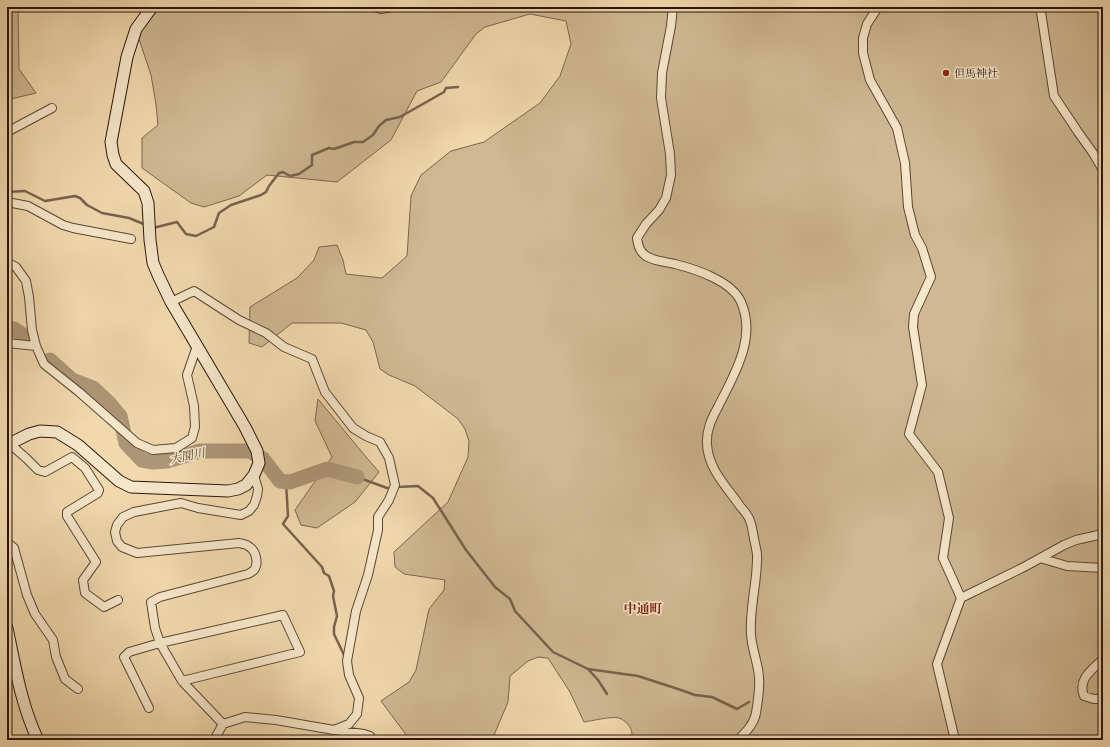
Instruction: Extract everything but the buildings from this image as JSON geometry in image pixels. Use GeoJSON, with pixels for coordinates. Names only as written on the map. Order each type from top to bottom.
{"type":"FeatureCollection","features":[{"type":"Feature","properties":{"kind":"street"},"geometry":{"type":"LineString","coordinates":[[118,600],[104,607],[85,593],[83,580],[96,562],[67,516],[67,512],[98,493],[99,490],[84,468],[72,457],[45,472],[38,470],[8,444],[29,434],[40,431],[57,432],[78,446],[119,481],[132,487],[228,491],[238,489],[246,485],[254,475],[259,463],[257,451],[245,427],[171,302],[153,263],[148,203],[144,191],[116,164],[113,155],[111,142],[127,58],[136,29],[152,7]]}},
{"type":"Feature","properties":{"kind":"street"},"geometry":{"type":"LineString","coordinates":[[375,7],[381,10],[391,7]]}},
{"type":"Feature","properties":{"kind":"street"},"geometry":{"type":"LineString","coordinates":[[673,7],[662,73],[661,98],[670,154],[671,176],[666,198],[659,210],[646,224],[637,238],[639,249],[646,256],[690,268],[722,282],[735,293],[741,301],[746,321],[747,333],[744,347],[734,375],[710,424],[707,443],[710,463],[750,520],[757,552],[757,566],[751,615],[751,636],[759,675],[756,714],[749,728],[738,740]]}},
{"type":"Feature","properties":{"kind":"street"},"geometry":{"type":"LineString","coordinates":[[878,7],[867,24],[863,38],[863,53],[870,80],[897,128],[904,163],[908,207],[915,235],[922,248],[931,277],[914,314],[913,327],[922,386],[909,434],[938,472],[949,518],[943,558],[961,598]]}},
{"type":"Feature","properties":{"kind":"street"},"geometry":{"type":"LineString","coordinates":[[1038,7],[1041,12],[1054,96],[1103,170]]}},
{"type":"Feature","properties":{"kind":"street"},"geometry":{"type":"LineString","coordinates":[[7,132],[52,108]]}},
{"type":"Feature","properties":{"kind":"street"},"geometry":{"type":"LineString","coordinates":[[7,202],[28,206],[63,225],[73,228],[131,239]]}},
{"type":"Feature","properties":{"kind":"street"},"geometry":{"type":"LineString","coordinates":[[7,262],[16,267],[26,281],[32,330],[36,346],[44,364],[79,392],[137,443],[153,450],[176,448],[192,438],[195,427],[194,406],[187,375],[197,346]]}},
{"type":"Feature","properties":{"kind":"street"},"geometry":{"type":"LineString","coordinates":[[171,302],[194,291],[239,320],[266,333],[284,348],[312,359],[325,392],[353,428],[380,442],[389,458],[395,485],[389,500],[378,517],[378,530],[368,575],[356,611],[347,661],[349,675],[359,698],[357,714],[349,724],[334,730]]}},
{"type":"Feature","properties":{"kind":"street"},"geometry":{"type":"LineString","coordinates":[[7,343],[36,346]]}},
{"type":"Feature","properties":{"kind":"street"},"geometry":{"type":"LineString","coordinates":[[223,724],[182,682],[160,643],[155,628],[151,602],[160,597],[248,574],[254,570],[256,555],[248,545],[238,543],[136,554],[122,547],[117,541],[115,532],[117,525],[123,517],[134,512],[181,503],[198,508],[241,515],[250,511],[257,496],[258,489],[254,475]]}},
{"type":"Feature","properties":{"kind":"street"},"geometry":{"type":"LineString","coordinates":[[955,740],[937,664],[961,598],[1064,545],[1076,540],[1103,534]]}},
{"type":"Feature","properties":{"kind":"street"},"geometry":{"type":"LineString","coordinates":[[7,542],[9,542],[14,548],[35,614],[53,640],[56,658],[65,679],[78,689]]}},
{"type":"Feature","properties":{"kind":"street"},"geometry":{"type":"LineString","coordinates":[[1040,558],[1067,566],[1103,568]]}},
{"type":"Feature","properties":{"kind":"street"},"geometry":{"type":"LineString","coordinates":[[149,708],[124,656],[129,652],[160,643],[283,615],[300,652],[182,682]]}},
{"type":"Feature","properties":{"kind":"street"},"geometry":{"type":"LineString","coordinates":[[7,628],[25,706],[38,740]]}},
{"type":"Feature","properties":{"kind":"street"},"geometry":{"type":"LineString","coordinates":[[1103,659],[1086,676],[1082,684],[1082,691],[1084,696],[1094,699],[1103,699]]}},
{"type":"Feature","properties":{"kind":"street"},"geometry":{"type":"LineString","coordinates":[[214,740],[223,724],[245,717],[276,720],[364,734],[370,736],[372,740]]}},
{"type":"Feature","properties":{"kind":"shaded area"},"geometry":{"type":"Polygon","coordinates":[[[7,7],[18,7],[19,69],[36,93],[7,100],[7,7]]]}},
{"type":"Feature","properties":{"kind":"shaded area"},"geometry":{"type":"Polygon","coordinates":[[[146,7],[1103,7],[1103,740],[631,740],[631,729],[626,722],[619,718],[607,718],[584,722],[570,692],[548,658],[538,657],[528,661],[510,676],[508,702],[492,740],[410,740],[381,701],[409,682],[416,670],[429,609],[444,590],[445,580],[404,574],[395,567],[394,552],[448,502],[468,457],[469,441],[465,429],[458,419],[415,386],[389,375],[380,369],[373,342],[366,330],[341,323],[292,323],[262,347],[249,343],[250,307],[297,278],[314,260],[319,247],[337,245],[343,260],[346,274],[382,278],[407,256],[411,196],[421,175],[451,151],[484,142],[540,103],[560,76],[571,44],[566,21],[530,14],[485,27],[476,34],[441,82],[417,91],[391,140],[337,182],[267,175],[239,196],[204,207],[191,203],[142,168],[142,138],[158,125],[151,75],[138,36],[146,7]]]}},
{"type":"Feature","properties":{"kind":"shaded area"},"geometry":{"type":"Polygon","coordinates":[[[318,399],[379,472],[355,502],[317,528],[301,525],[295,510],[332,457],[315,421],[318,399]]]}},
{"type":"Feature","properties":{"kind":"waterway"},"geometry":{"type":"LineString","coordinates":[[153,228],[177,222],[186,234],[196,236],[214,227],[219,213],[231,205],[266,192],[279,173],[283,172],[290,176],[299,174],[312,165],[312,155],[329,148],[334,149],[354,142],[363,142],[373,135],[379,126],[386,120],[400,117],[444,92],[446,88],[458,87]]}},
{"type":"Feature","properties":{"kind":"waterway"},"geometry":{"type":"LineString","coordinates":[[7,192],[25,191],[45,201],[75,196],[80,198],[87,205],[102,213],[129,218],[146,225]]}},
{"type":"Feature","properties":{"kind":"waterway","name":"大聞川"},"geometry":{"type":"LineString","coordinates":[[7,328],[14,329],[24,336]]}},
{"type":"Feature","properties":{"kind":"waterway","name":"大聞川"},"geometry":{"type":"LineString","coordinates":[[50,360],[72,380],[93,388],[110,404],[120,416],[126,443],[142,460],[153,462],[167,461],[200,451],[250,451],[263,459],[280,481],[290,482],[327,469],[357,477]]}},
{"type":"Feature","properties":{"kind":"waterway"},"geometry":{"type":"LineString","coordinates":[[357,477],[387,488],[392,488]]}},
{"type":"Feature","properties":{"kind":"waterway"},"geometry":{"type":"LineString","coordinates":[[286,482],[288,516],[283,524],[322,567],[324,573],[329,576],[334,591],[333,596],[337,616],[334,634],[345,657]]}},
{"type":"Feature","properties":{"kind":"waterway"},"geometry":{"type":"LineString","coordinates":[[397,487],[418,486],[433,498],[466,550],[495,587],[510,599],[515,611],[553,652],[588,669],[638,676],[695,695],[712,697],[737,709],[749,702]]}},
{"type":"Feature","properties":{"kind":"waterway"},"geometry":{"type":"LineString","coordinates":[[588,669],[598,680],[607,694]]}},
{"type":"Feature","properties":{"kind":"place","name":"但馬神社"},"geometry":{"type":"Point","coordinates":[946,73]}},
{"type":"Feature","properties":{"kind":"district","name":"中通町"},"geometry":{"type":"Point","coordinates":[643,608]}}]}
